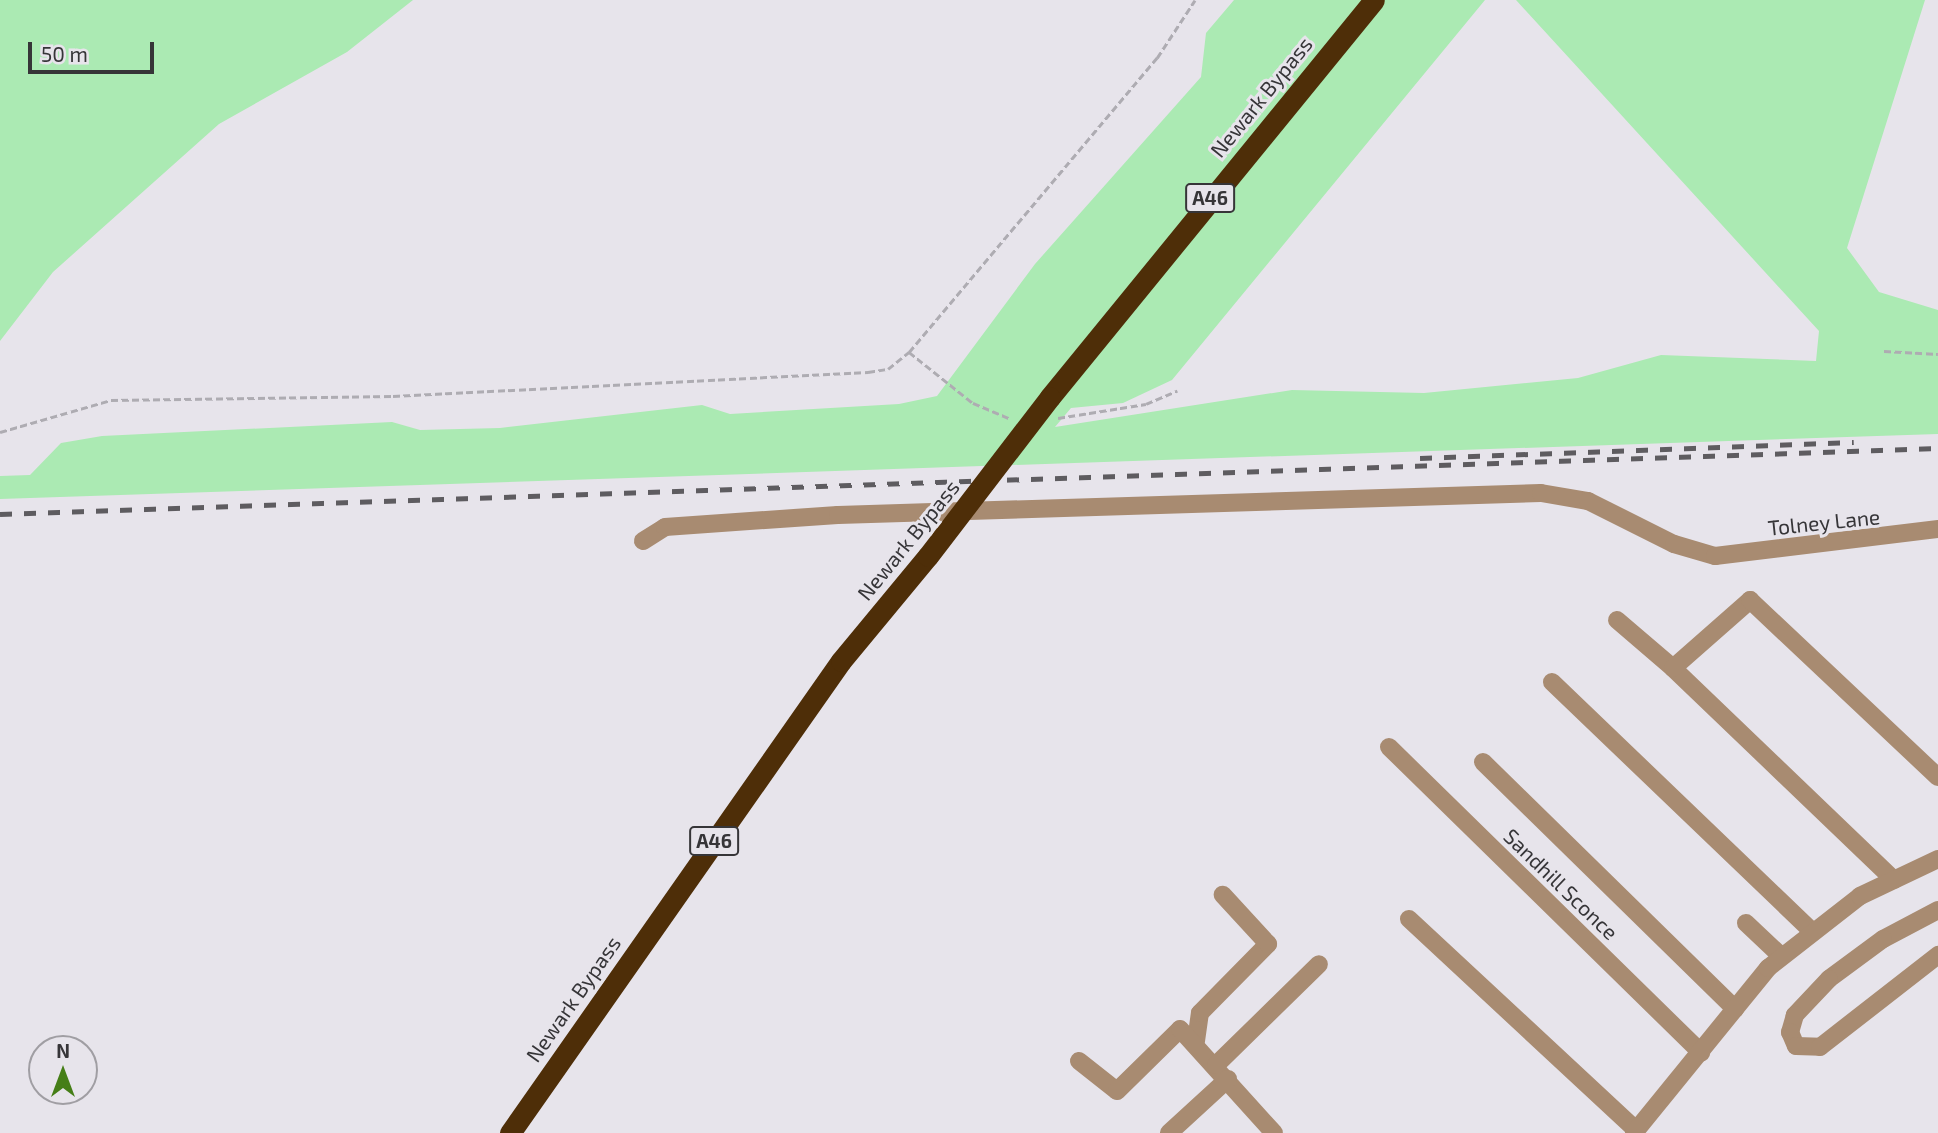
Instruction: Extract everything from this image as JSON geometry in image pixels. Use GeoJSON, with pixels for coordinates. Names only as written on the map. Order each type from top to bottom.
{"type":"FeatureCollection","features":[{"type":"Feature","properties":{"kind":"highway","name":"Newark Bypass"},"geometry":{"type":"LineString","coordinates":[[510,1133],[841,661],[1374,0]]}},
{"type":"Feature","properties":{"kind":"street","name":"Tolney Lane"},"geometry":{"type":"LineString","coordinates":[[643,541],[665,527],[1025,507],[1513,493],[1588,501],[1674,544],[1715,556],[1938,529]]}},
{"type":"Feature","properties":{"kind":"street"},"geometry":{"type":"LineString","coordinates":[[1673,668],[1750,600],[1938,777]]}},
{"type":"Feature","properties":{"kind":"street"},"geometry":{"type":"LineString","coordinates":[[1617,620],[1673,668],[1894,880]]}},
{"type":"Feature","properties":{"kind":"street"},"geometry":{"type":"LineString","coordinates":[[1552,682],[1811,930]]}},
{"type":"Feature","properties":{"kind":"street","name":"Sandhill Sconce"},"geometry":{"type":"LineString","coordinates":[[1389,747],[1701,1053]]}},
{"type":"Feature","properties":{"kind":"street"},"geometry":{"type":"LineString","coordinates":[[1483,762],[1735,1009]]}},
{"type":"Feature","properties":{"kind":"street"},"geometry":{"type":"LineString","coordinates":[[1409,919],[1635,1132],[1782,956],[1811,930],[1894,880],[1938,859]]}},
{"type":"Feature","properties":{"kind":"street"},"geometry":{"type":"LineString","coordinates":[[1196,1041],[1200,1013],[1268,944],[1223,895]]}},
{"type":"Feature","properties":{"kind":"street"},"geometry":{"type":"LineString","coordinates":[[1938,910],[1883,939],[1829,979],[1795,1015],[1790,1032],[1796,1046],[1820,1047],[1938,955]]}},
{"type":"Feature","properties":{"kind":"street"},"geometry":{"type":"LineString","coordinates":[[1746,923],[1782,956]]}},
{"type":"Feature","properties":{"kind":"street"},"geometry":{"type":"LineString","coordinates":[[1169,1133],[1319,964]]}},
{"type":"Feature","properties":{"kind":"street"},"geometry":{"type":"LineString","coordinates":[[1079,1061],[1117,1091],[1180,1029],[1196,1041],[1264,1129]]}},
{"type":"Feature","properties":{"kind":"path"},"geometry":{"type":"LineString","coordinates":[[0,432],[111,400],[393,396],[888,369],[909,352],[1157,58],[1195,0]]}},
{"type":"Feature","properties":{"kind":"path"},"geometry":{"type":"LineString","coordinates":[[1884,351],[1938,354]]}},
{"type":"Feature","properties":{"kind":"path"},"geometry":{"type":"LineString","coordinates":[[909,352],[973,402],[1017,418]]}},
{"type":"Feature","properties":{"kind":"path"},"geometry":{"type":"LineString","coordinates":[[1047,408],[1106,413],[1177,391]]}},
{"type":"Feature","properties":{"kind":"green space"},"geometry":{"type":"Polygon","coordinates":[[[0,0],[413,0],[347,52],[219,124],[53,272],[0,341],[0,0]]]}},
{"type":"Feature","properties":{"kind":"green space"},"geometry":{"type":"Polygon","coordinates":[[[1234,0],[1485,0],[1172,380],[1123,403],[1071,408],[1055,427],[1292,390],[1424,393],[1578,378],[1661,355],[1816,361],[1819,331],[1516,0],[1925,0],[1847,248],[1879,292],[1938,310],[1938,434],[0,499],[0,476],[30,475],[61,443],[102,436],[392,422],[420,430],[500,428],[702,405],[730,414],[899,404],[937,396],[1035,264],[1201,77],[1206,33],[1234,0]]]}},
{"type":"Feature","properties":{"kind":"railway"},"geometry":{"type":"LineString","coordinates":[[1420,458],[1854,442]]}},
{"type":"Feature","properties":{"kind":"railway"},"geometry":{"type":"LineString","coordinates":[[0,514],[1938,448]]}}]}
